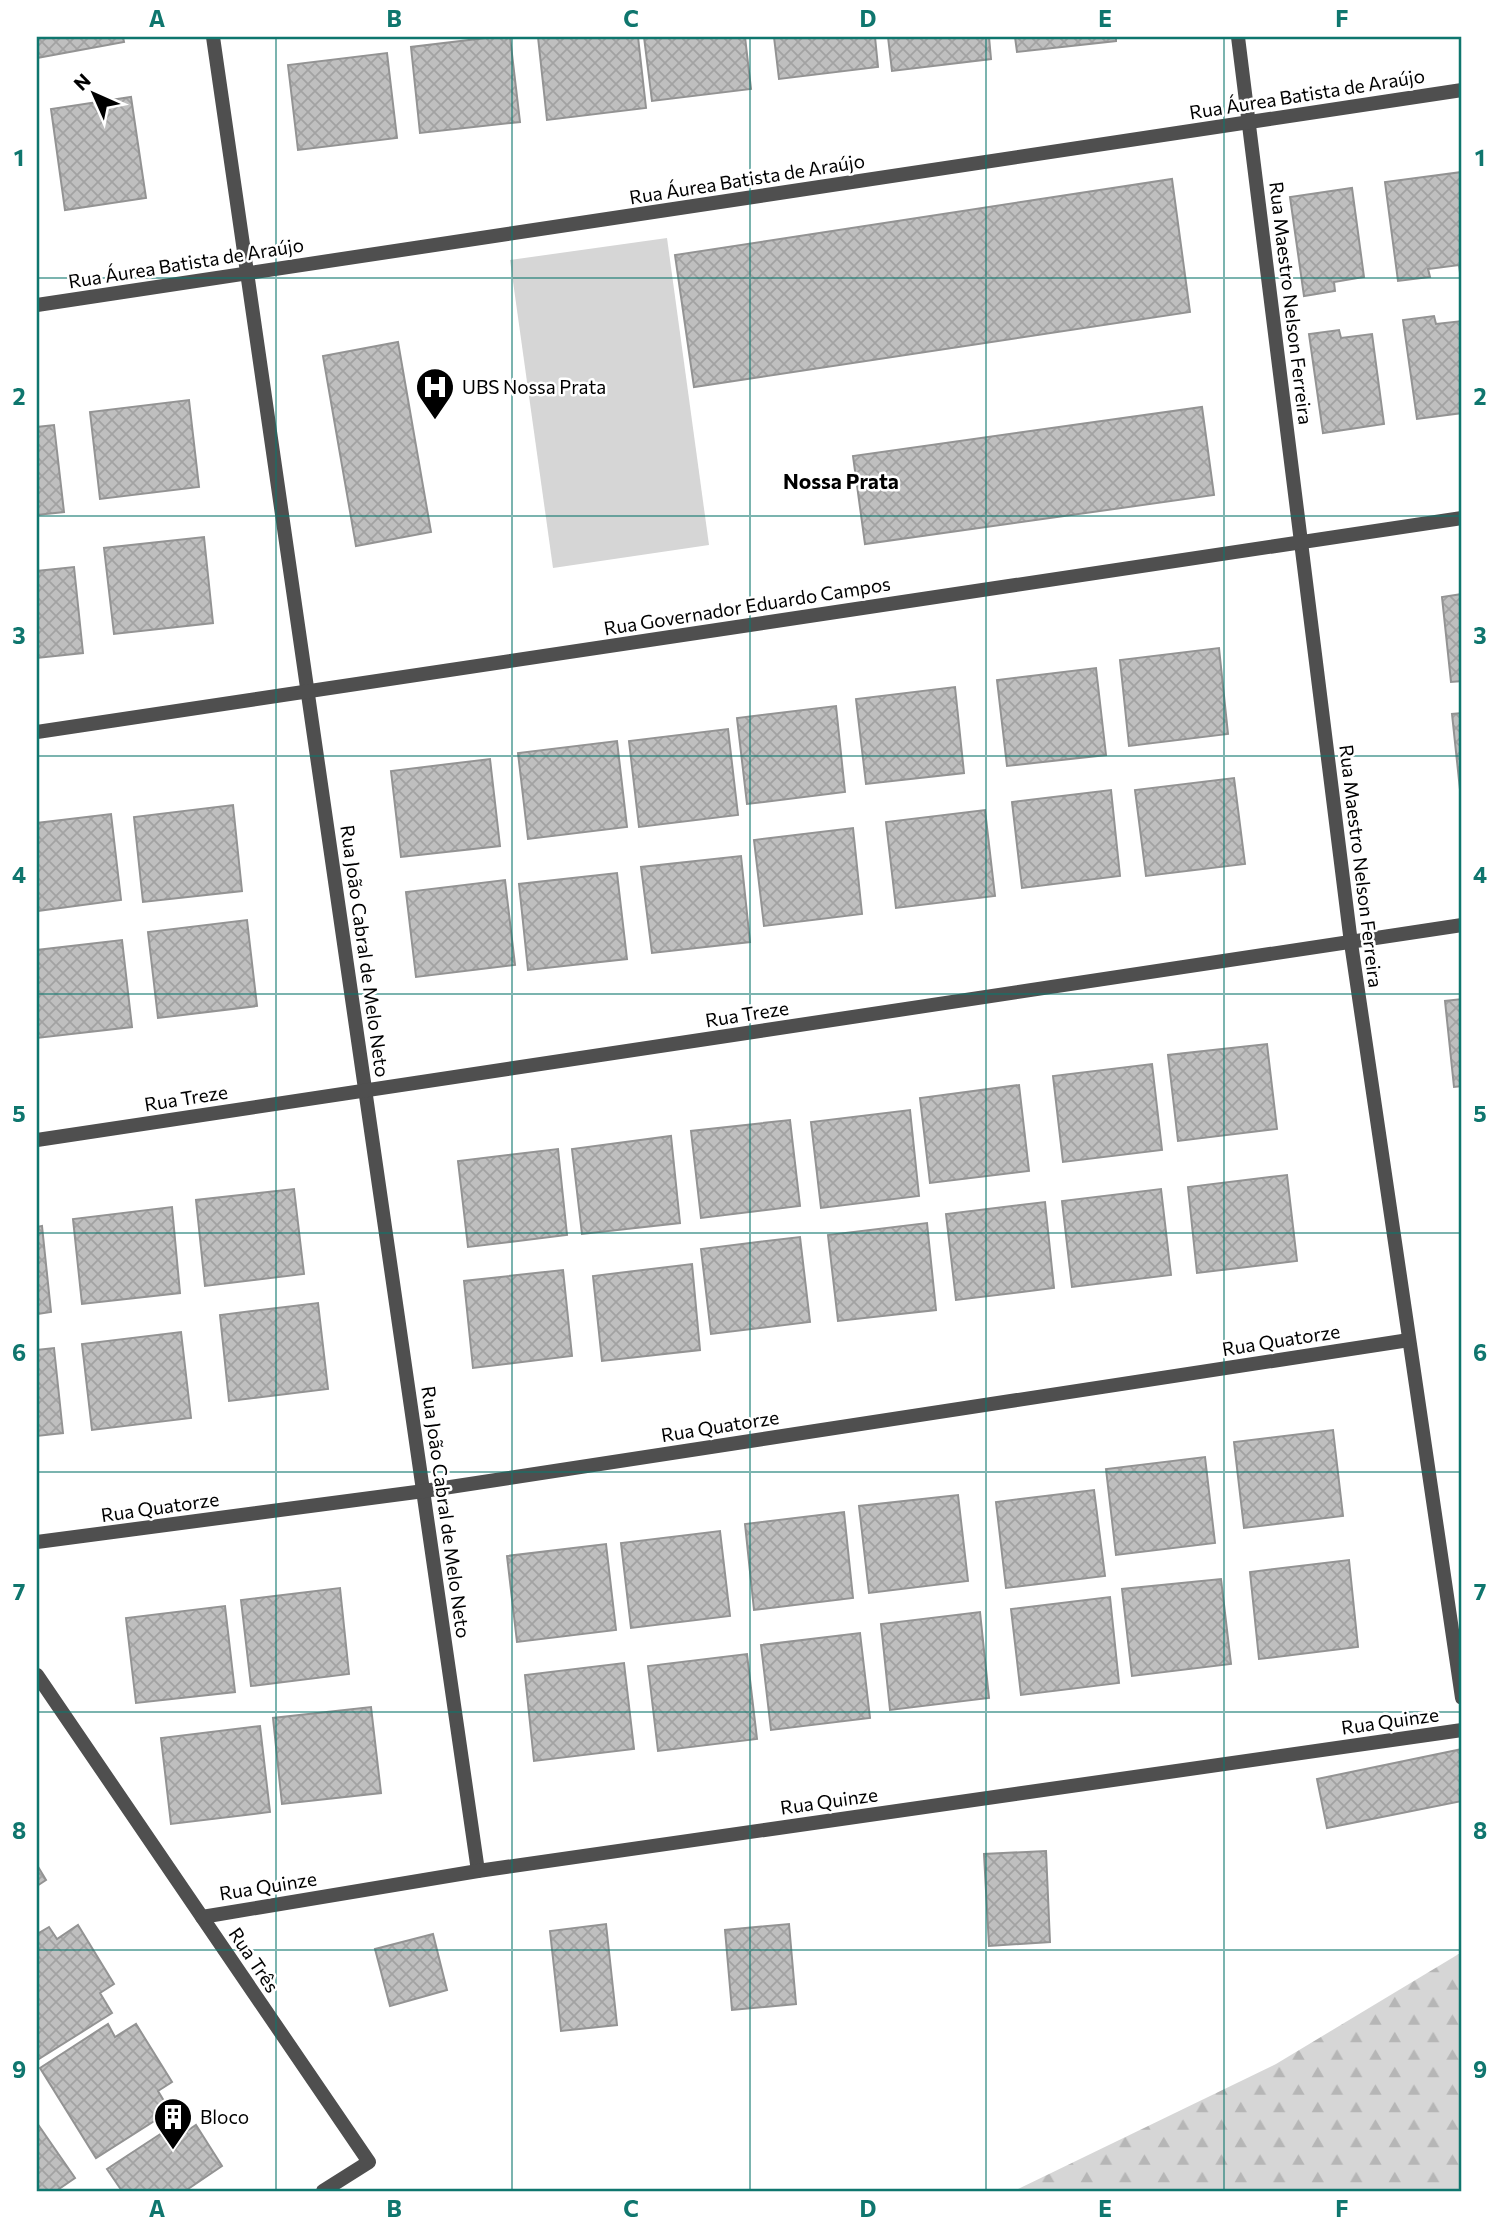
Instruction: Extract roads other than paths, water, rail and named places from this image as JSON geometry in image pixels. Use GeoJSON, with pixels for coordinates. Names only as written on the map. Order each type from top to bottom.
{"type":"FeatureCollection","features":[{"type":"Feature","properties":{"kind":"street","name":"Rua João Cabral de Melo Neto"},"geometry":{"type":"LineString","coordinates":[[213,37],[478,1871]]}},
{"type":"Feature","properties":{"kind":"street","name":"Rua Maestro Nelson Ferreira"},"geometry":{"type":"LineString","coordinates":[[1238,37],[1350,943],[1462,1698]]}},
{"type":"Feature","properties":{"kind":"street","name":"Rua Áurea Batista de Araújo"},"geometry":{"type":"LineString","coordinates":[[37,305],[1462,90]]}},
{"type":"Feature","properties":{"kind":"street","name":"Rua Governador Eduardo Campos"},"geometry":{"type":"LineString","coordinates":[[37,732],[1462,518]]}},
{"type":"Feature","properties":{"kind":"street","name":"Rua Treze"},"geometry":{"type":"LineString","coordinates":[[37,1140],[1462,925]]}},
{"type":"Feature","properties":{"kind":"street","name":"Rua Quatorze"},"geometry":{"type":"LineString","coordinates":[[37,1542],[424,1491],[1409,1340]]}},
{"type":"Feature","properties":{"kind":"street","name":"Rua Três"},"geometry":{"type":"LineString","coordinates":[[37,1675],[369,2162],[323,2191]]}},
{"type":"Feature","properties":{"kind":"street","name":"Rua Quinze"},"geometry":{"type":"LineString","coordinates":[[202,1917],[478,1871],[1462,1730]]}},
{"type":"Feature","properties":{"kind":"place","name":"UBS Nossa Prata"},"geometry":{"type":"Point","coordinates":[435,421]}},
{"type":"Feature","properties":{"kind":"place","name":"Bloco"},"geometry":{"type":"Point","coordinates":[173,2151]}},
{"type":"Feature","properties":{"kind":"district","name":"Nossa Prata"},"geometry":{"type":"Point","coordinates":[841,482]}}]}
